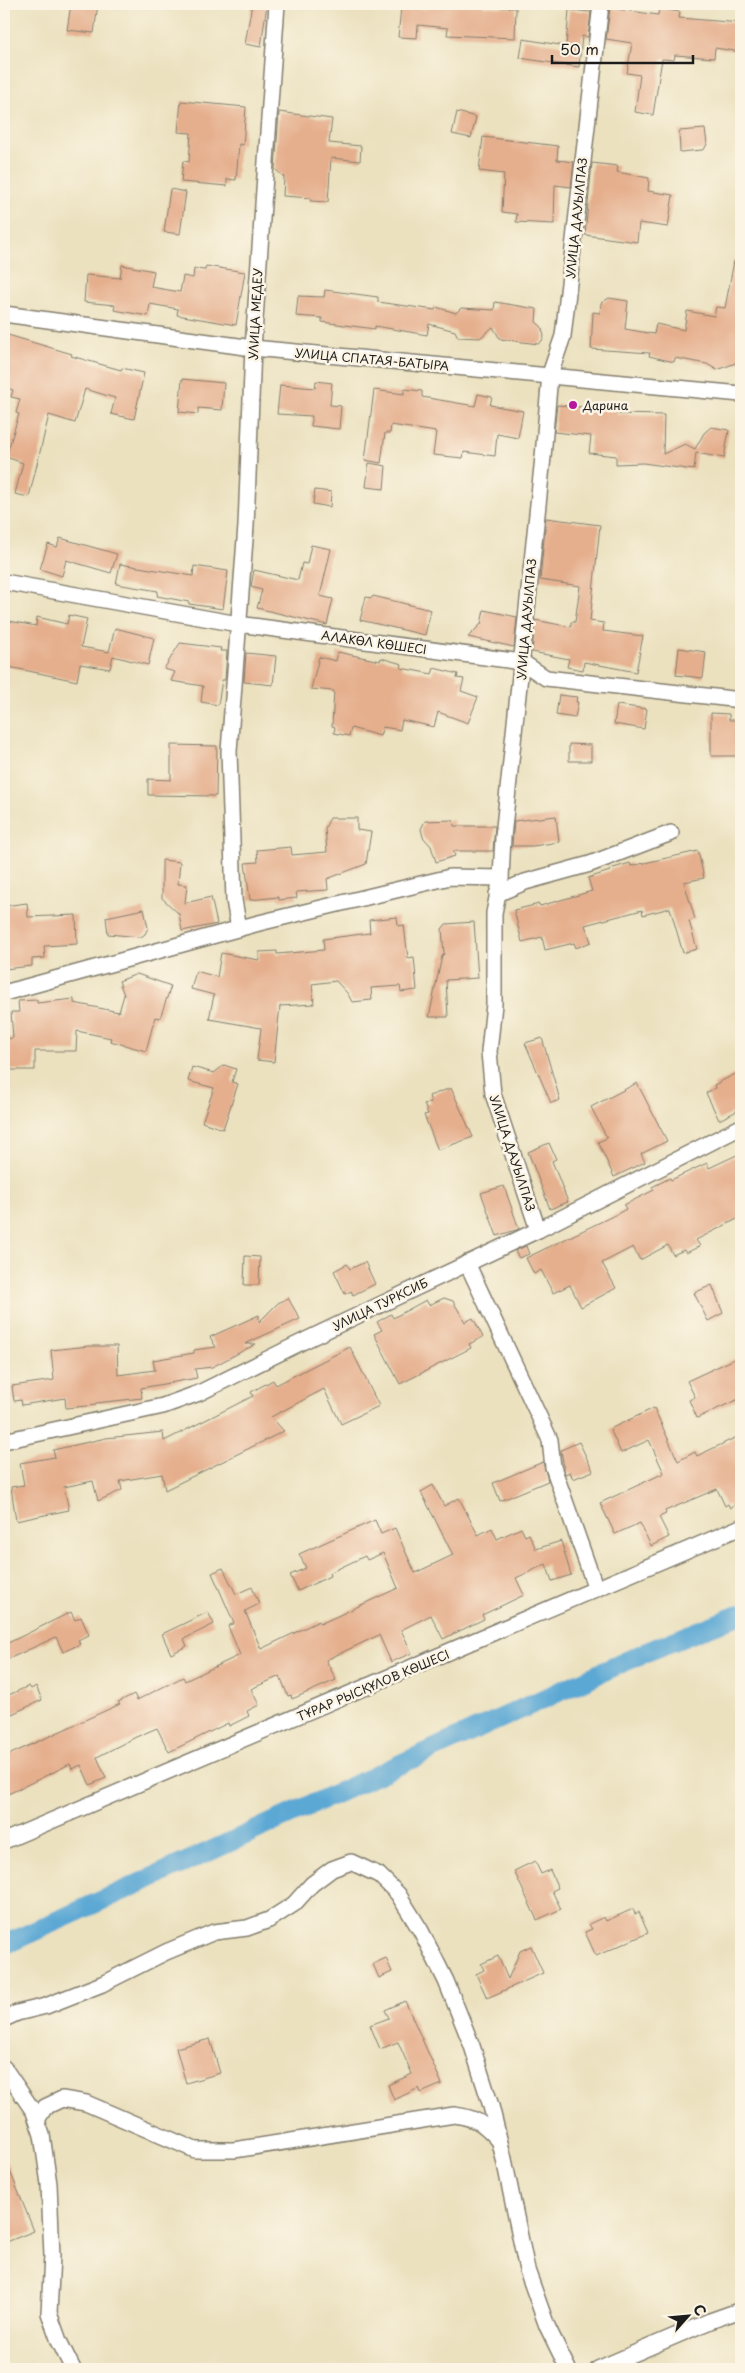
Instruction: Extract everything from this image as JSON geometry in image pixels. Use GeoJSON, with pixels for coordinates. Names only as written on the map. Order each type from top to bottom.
{"type":"FeatureCollection","features":[{"type":"Feature","properties":{"kind":"street","name":"УЛИЦА МЕДЕУ"},"geometry":{"type":"LineString","coordinates":[[238,929],[234,900],[229,751],[246,526],[253,348],[276,4]]}},
{"type":"Feature","properties":{"kind":"street","name":"УЛИЦА ДАУЫЛПАЗ"},"geometry":{"type":"LineString","coordinates":[[538,1230],[493,1094],[488,1052],[494,1004],[494,913],[501,878],[503,837],[550,374],[564,336],[601,4]]}},
{"type":"Feature","properties":{"kind":"street","name":"УЛИЦА СПАТАЯ-БАТЫРА"},"geometry":{"type":"LineString","coordinates":[[4,314],[253,348],[550,374],[741,394]]}},
{"type":"Feature","properties":{"kind":"street","name":"АЛАКӨЛ КӨШЕСІ"},"geometry":{"type":"LineString","coordinates":[[4,582],[238,624],[522,662],[546,678],[741,700]]}},
{"type":"Feature","properties":{"kind":"street"},"geometry":{"type":"LineString","coordinates":[[497,894],[525,882],[590,864],[671,833]]}},
{"type":"Feature","properties":{"kind":"street"},"geometry":{"type":"LineString","coordinates":[[4,994],[238,929],[450,877],[501,878]]}},
{"type":"Feature","properties":{"kind":"street","name":"УЛИЦА ТУРКСИБ"},"geometry":{"type":"LineString","coordinates":[[4,1441],[163,1406],[200,1393],[538,1230],[741,1127]]}},
{"type":"Feature","properties":{"kind":"street"},"geometry":{"type":"LineString","coordinates":[[467,1263],[550,1440],[553,1467],[596,1589]]}},
{"type":"Feature","properties":{"kind":"street","name":"ТҰРАР РЫСҚҰЛОВ КӨШЕСІ"},"geometry":{"type":"LineString","coordinates":[[4,1841],[741,1527]]}},
{"type":"Feature","properties":{"kind":"street"},"geometry":{"type":"LineString","coordinates":[[4,2019],[17,2013],[46,2006],[102,1984],[166,1952],[214,1932],[247,1928],[269,1920],[294,1904],[312,1884],[332,1868],[351,1862],[379,1874],[398,1894],[421,1931],[446,1981],[472,2046],[500,2141],[526,2270],[547,2326],[568,2369]]}},
{"type":"Feature","properties":{"kind":"street"},"geometry":{"type":"LineString","coordinates":[[4,2068],[34,2112],[42,2136],[50,2184],[52,2256],[49,2313],[59,2341],[73,2369]]}},
{"type":"Feature","properties":{"kind":"street"},"geometry":{"type":"LineString","coordinates":[[37,2120],[45,2107],[62,2099],[86,2103],[196,2150],[225,2150],[454,2115],[473,2118],[486,2126],[500,2141]]}},
{"type":"Feature","properties":{"kind":"street"},"geometry":{"type":"LineString","coordinates":[[598,2369],[710,2321],[739,2312]]}},
{"type":"Feature","properties":{"kind":"building"},"geometry":{"type":"Polygon","coordinates":[[[71,4],[98,4],[94,33],[67,30],[71,4]]]}},
{"type":"Feature","properties":{"kind":"building"},"geometry":{"type":"Polygon","coordinates":[[[252,4],[267,4],[261,47],[245,44],[252,4]]]}},
{"type":"Feature","properties":{"kind":"building"},"geometry":{"type":"Polygon","coordinates":[[[424,4],[486,4],[482,6],[516,8],[515,38],[447,35],[448,28],[418,25],[417,38],[398,37],[401,7],[427,9],[424,4]]]}},
{"type":"Feature","properties":{"kind":"building"},"geometry":{"type":"Polygon","coordinates":[[[610,8],[658,15],[659,9],[680,12],[679,18],[741,23],[741,52],[715,48],[714,58],[675,55],[674,60],[662,59],[653,115],[635,112],[640,75],[627,73],[632,43],[606,39],[610,8]]]}},
{"type":"Feature","properties":{"kind":"building"},"geometry":{"type":"Polygon","coordinates":[[[569,10],[591,12],[588,37],[582,36],[579,67],[520,58],[523,39],[566,46],[569,10]]]}},
{"type":"Feature","properties":{"kind":"building"},"geometry":{"type":"Polygon","coordinates":[[[181,101],[246,107],[243,145],[239,144],[236,180],[227,179],[227,186],[181,182],[183,161],[189,162],[191,133],[178,132],[181,101]]]}},
{"type":"Feature","properties":{"kind":"building"},"geometry":{"type":"Polygon","coordinates":[[[279,112],[332,119],[329,143],[361,146],[360,161],[331,158],[328,202],[310,201],[311,198],[283,196],[284,177],[275,169],[279,112]]]}},
{"type":"Feature","properties":{"kind":"building"},"geometry":{"type":"Polygon","coordinates":[[[457,112],[476,117],[471,138],[452,134],[457,112]]]}},
{"type":"Feature","properties":{"kind":"building"},"geometry":{"type":"Polygon","coordinates":[[[705,129],[707,144],[705,148],[702,150],[680,152],[679,131],[705,129]]]}},
{"type":"Feature","properties":{"kind":"building"},"geometry":{"type":"Polygon","coordinates":[[[483,137],[558,146],[557,160],[574,162],[571,187],[555,185],[554,224],[516,222],[517,214],[502,212],[504,174],[479,171],[483,137]]]}},
{"type":"Feature","properties":{"kind":"building"},"geometry":{"type":"Polygon","coordinates":[[[592,163],[618,166],[617,172],[649,178],[648,191],[673,195],[668,227],[639,223],[637,242],[585,235],[592,163]]]}},
{"type":"Feature","properties":{"kind":"building"},"geometry":{"type":"Polygon","coordinates":[[[170,189],[186,192],[180,234],[164,232],[170,189]]]}},
{"type":"Feature","properties":{"kind":"building"},"geometry":{"type":"Polygon","coordinates":[[[734,261],[741,262],[741,361],[717,370],[707,364],[675,358],[674,362],[649,356],[650,353],[591,349],[593,312],[600,313],[601,303],[609,298],[628,301],[625,329],[654,334],[656,324],[684,330],[687,311],[714,316],[716,307],[725,308],[734,261]]]}},
{"type":"Feature","properties":{"kind":"building"},"geometry":{"type":"Polygon","coordinates":[[[122,265],[154,271],[151,287],[180,292],[183,276],[193,278],[194,269],[205,270],[206,266],[245,272],[236,325],[177,315],[178,309],[150,304],[148,316],[114,310],[115,305],[84,302],[86,275],[120,278],[122,265]]]}},
{"type":"Feature","properties":{"kind":"building"},"geometry":{"type":"Polygon","coordinates":[[[325,290],[378,297],[378,302],[435,310],[436,307],[456,313],[461,308],[494,310],[495,302],[537,309],[536,322],[541,326],[544,336],[538,344],[500,339],[493,327],[480,338],[458,337],[455,331],[429,324],[427,335],[375,326],[375,329],[322,322],[322,318],[296,316],[298,296],[324,297],[325,290]]]}},
{"type":"Feature","properties":{"kind":"building"},"geometry":{"type":"Polygon","coordinates":[[[8,335],[121,370],[122,368],[144,373],[134,419],[111,414],[115,398],[85,389],[75,423],[49,415],[29,497],[15,494],[23,463],[6,457],[19,414],[16,413],[20,399],[11,397],[13,390],[4,387],[4,349],[8,335]]]}},
{"type":"Feature","properties":{"kind":"building"},"geometry":{"type":"Polygon","coordinates":[[[182,379],[224,383],[222,410],[198,408],[198,414],[179,412],[182,379]]]}},
{"type":"Feature","properties":{"kind":"building"},"geometry":{"type":"Polygon","coordinates":[[[316,381],[332,383],[330,405],[341,406],[339,429],[311,426],[312,416],[277,414],[280,385],[315,388],[316,381]]]}},
{"type":"Feature","properties":{"kind":"building"},"geometry":{"type":"Polygon","coordinates":[[[404,389],[422,391],[422,397],[475,406],[478,394],[492,397],[490,405],[523,411],[518,438],[497,434],[495,456],[464,452],[463,458],[433,455],[436,432],[391,425],[390,433],[385,433],[381,463],[365,460],[374,390],[404,394],[404,389]]]}},
{"type":"Feature","properties":{"kind":"building"},"geometry":{"type":"Polygon","coordinates":[[[557,405],[617,410],[617,414],[664,415],[663,454],[685,444],[695,449],[704,433],[711,427],[729,430],[724,458],[696,453],[694,470],[643,463],[616,464],[616,456],[589,453],[591,436],[554,432],[557,405]]]}},
{"type":"Feature","properties":{"kind":"building"},"geometry":{"type":"Polygon","coordinates":[[[369,463],[386,466],[384,489],[366,487],[369,463]]]}},
{"type":"Feature","properties":{"kind":"building"},"geometry":{"type":"Polygon","coordinates":[[[315,490],[331,492],[330,507],[313,504],[315,490]]]}},
{"type":"Feature","properties":{"kind":"building"},"geometry":{"type":"Polygon","coordinates":[[[546,518],[600,525],[590,621],[604,623],[603,631],[643,636],[636,672],[584,662],[583,670],[567,667],[569,659],[532,652],[535,620],[571,627],[571,622],[575,622],[580,586],[540,580],[546,518]]]}},
{"type":"Feature","properties":{"kind":"building"},"geometry":{"type":"Polygon","coordinates":[[[60,538],[117,554],[111,573],[66,560],[62,576],[40,569],[48,544],[57,547],[60,538]]]}},
{"type":"Feature","properties":{"kind":"building"},"geometry":{"type":"Polygon","coordinates":[[[311,545],[331,549],[320,596],[333,599],[327,625],[257,608],[262,590],[251,587],[254,570],[298,580],[302,563],[307,564],[311,545]]]}},
{"type":"Feature","properties":{"kind":"building"},"geometry":{"type":"Polygon","coordinates":[[[120,564],[193,576],[194,566],[228,571],[223,609],[189,604],[189,602],[157,596],[158,591],[116,584],[120,564]]]}},
{"type":"Feature","properties":{"kind":"building"},"geometry":{"type":"Polygon","coordinates":[[[373,596],[431,610],[425,635],[360,620],[366,597],[372,598],[373,596]]]}},
{"type":"Feature","properties":{"kind":"building"},"geometry":{"type":"Polygon","coordinates":[[[484,610],[517,617],[514,647],[468,637],[481,624],[484,610]]]}},
{"type":"Feature","properties":{"kind":"building"},"geometry":{"type":"Polygon","coordinates":[[[69,615],[87,619],[81,647],[109,652],[115,628],[154,638],[148,665],[113,656],[110,669],[80,664],[77,681],[4,666],[4,620],[36,626],[37,617],[67,624],[69,615]]]}},
{"type":"Feature","properties":{"kind":"building"},"geometry":{"type":"Polygon","coordinates":[[[180,643],[221,648],[220,651],[227,651],[225,680],[222,680],[218,705],[201,702],[203,686],[171,681],[175,672],[164,669],[180,643]]]}},
{"type":"Feature","properties":{"kind":"building"},"geometry":{"type":"Polygon","coordinates":[[[679,648],[706,652],[703,678],[676,675],[679,648]]]}},
{"type":"Feature","properties":{"kind":"building"},"geometry":{"type":"Polygon","coordinates":[[[338,652],[380,661],[381,658],[402,664],[401,668],[432,674],[434,668],[458,674],[457,678],[464,679],[461,691],[478,697],[468,723],[438,712],[434,727],[402,720],[400,730],[383,727],[380,736],[351,728],[349,736],[334,733],[335,727],[332,726],[334,691],[311,689],[319,657],[336,661],[338,652]]]}},
{"type":"Feature","properties":{"kind":"building"},"geometry":{"type":"Polygon","coordinates":[[[246,653],[276,656],[273,685],[244,682],[246,653]]]}},
{"type":"Feature","properties":{"kind":"building"},"geometry":{"type":"Polygon","coordinates":[[[559,695],[577,697],[575,718],[556,715],[559,695]]]}},
{"type":"Feature","properties":{"kind":"building"},"geometry":{"type":"Polygon","coordinates":[[[617,705],[647,709],[644,729],[614,724],[617,705]]]}},
{"type":"Feature","properties":{"kind":"building"},"geometry":{"type":"Polygon","coordinates":[[[711,713],[729,714],[729,720],[741,720],[741,756],[711,756],[711,713]]]}},
{"type":"Feature","properties":{"kind":"building"},"geometry":{"type":"Polygon","coordinates":[[[569,744],[591,745],[591,761],[569,761],[569,744]]]}},
{"type":"Feature","properties":{"kind":"building"},"geometry":{"type":"Polygon","coordinates":[[[171,745],[217,746],[216,796],[148,795],[148,779],[171,780],[171,745]]]}},
{"type":"Feature","properties":{"kind":"building"},"geometry":{"type":"Polygon","coordinates":[[[556,816],[559,842],[533,846],[512,846],[514,821],[556,816]]]}},
{"type":"Feature","properties":{"kind":"building"},"geometry":{"type":"Polygon","coordinates":[[[330,818],[357,818],[357,830],[371,832],[366,864],[327,879],[328,890],[296,892],[297,898],[279,900],[278,897],[250,900],[245,863],[258,862],[257,850],[291,847],[292,855],[327,852],[325,828],[330,818]]]}},
{"type":"Feature","properties":{"kind":"building"},"geometry":{"type":"Polygon","coordinates":[[[453,820],[454,826],[495,826],[493,851],[453,851],[455,856],[436,862],[431,846],[423,837],[421,829],[425,821],[453,820]]]}},
{"type":"Feature","properties":{"kind":"building"},"geometry":{"type":"Polygon","coordinates":[[[698,851],[704,878],[684,882],[695,919],[689,921],[697,949],[683,953],[670,908],[643,915],[642,910],[585,925],[591,942],[576,948],[574,943],[545,950],[542,937],[522,942],[514,910],[539,904],[540,906],[592,891],[588,878],[610,871],[610,869],[630,863],[631,866],[698,851]]]}},
{"type":"Feature","properties":{"kind":"building"},"geometry":{"type":"Polygon","coordinates":[[[162,860],[180,862],[178,884],[187,885],[185,903],[211,897],[217,924],[182,931],[179,914],[162,898],[162,860]]]}},
{"type":"Feature","properties":{"kind":"building"},"geometry":{"type":"Polygon","coordinates":[[[27,903],[28,917],[76,915],[77,944],[44,946],[45,958],[32,959],[32,966],[4,969],[4,906],[27,903]]]}},
{"type":"Feature","properties":{"kind":"building"},"geometry":{"type":"Polygon","coordinates":[[[144,909],[148,928],[141,937],[108,934],[106,917],[144,909]]]}},
{"type":"Feature","properties":{"kind":"building"},"geometry":{"type":"Polygon","coordinates":[[[397,917],[398,926],[404,925],[408,958],[414,957],[417,990],[401,992],[400,986],[371,988],[372,1000],[352,1002],[348,994],[336,981],[312,984],[314,1004],[280,1006],[274,1062],[257,1060],[261,1028],[209,1019],[214,995],[191,989],[196,971],[217,977],[221,953],[259,960],[259,952],[277,951],[277,954],[324,950],[323,939],[370,933],[369,920],[397,917]]]}},
{"type":"Feature","properties":{"kind":"building"},"geometry":{"type":"Polygon","coordinates":[[[474,922],[478,978],[446,980],[448,1017],[429,1017],[444,954],[442,929],[446,924],[474,922]]]}},
{"type":"Feature","properties":{"kind":"building"},"geometry":{"type":"Polygon","coordinates":[[[137,974],[171,986],[160,1018],[155,1017],[146,1051],[110,1041],[111,1038],[77,1031],[76,1051],[35,1051],[35,1070],[4,1070],[4,1039],[13,1038],[11,1012],[19,1012],[18,1001],[37,1000],[37,1003],[74,999],[74,1003],[119,1012],[124,995],[119,981],[137,974]]]}},
{"type":"Feature","properties":{"kind":"building"},"geometry":{"type":"Polygon","coordinates":[[[542,1038],[560,1100],[551,1103],[525,1043],[542,1038]]]}},
{"type":"Feature","properties":{"kind":"building"},"geometry":{"type":"Polygon","coordinates":[[[224,1065],[236,1069],[232,1082],[238,1084],[223,1129],[202,1122],[214,1088],[188,1081],[192,1067],[214,1073],[224,1065]]]}},
{"type":"Feature","properties":{"kind":"building"},"geometry":{"type":"Polygon","coordinates":[[[741,1071],[741,1109],[719,1120],[706,1093],[715,1088],[714,1085],[741,1071]]]}},
{"type":"Feature","properties":{"kind":"building"},"geometry":{"type":"Polygon","coordinates":[[[637,1083],[667,1141],[641,1154],[645,1162],[614,1177],[598,1142],[607,1138],[591,1107],[637,1083]]]}},
{"type":"Feature","properties":{"kind":"building"},"geometry":{"type":"Polygon","coordinates":[[[451,1088],[473,1137],[438,1150],[424,1115],[428,1114],[424,1104],[431,1102],[429,1096],[451,1088]]]}},
{"type":"Feature","properties":{"kind":"building"},"geometry":{"type":"Polygon","coordinates":[[[549,1143],[556,1159],[552,1161],[568,1202],[550,1209],[528,1152],[549,1143]]]}},
{"type":"Feature","properties":{"kind":"building"},"geometry":{"type":"Polygon","coordinates":[[[741,1153],[741,1217],[696,1240],[700,1246],[686,1253],[684,1250],[673,1255],[668,1245],[640,1260],[633,1247],[602,1263],[616,1288],[581,1307],[570,1285],[553,1293],[541,1270],[534,1274],[526,1258],[626,1209],[624,1205],[654,1190],[652,1187],[670,1178],[671,1180],[707,1163],[709,1168],[741,1153]]]}},
{"type":"Feature","properties":{"kind":"building"},"geometry":{"type":"Polygon","coordinates":[[[504,1186],[519,1229],[497,1236],[481,1193],[504,1186]]]}},
{"type":"Feature","properties":{"kind":"building"},"geometry":{"type":"Polygon","coordinates":[[[526,1246],[529,1254],[519,1258],[515,1251],[526,1246]]]}},
{"type":"Feature","properties":{"kind":"building"},"geometry":{"type":"Polygon","coordinates":[[[245,1256],[260,1257],[259,1285],[244,1285],[245,1256]]]}},
{"type":"Feature","properties":{"kind":"building"},"geometry":{"type":"Polygon","coordinates":[[[365,1262],[375,1284],[353,1295],[351,1291],[345,1294],[334,1271],[347,1264],[350,1269],[365,1262]]]}},
{"type":"Feature","properties":{"kind":"building"},"geometry":{"type":"Polygon","coordinates":[[[712,1285],[723,1313],[708,1321],[694,1293],[712,1285]]]}},
{"type":"Feature","properties":{"kind":"building"},"geometry":{"type":"Polygon","coordinates":[[[288,1298],[300,1319],[245,1344],[256,1344],[212,1367],[195,1369],[197,1378],[141,1388],[142,1398],[96,1403],[96,1405],[66,1408],[65,1398],[22,1405],[21,1400],[14,1401],[12,1386],[54,1380],[51,1350],[89,1346],[117,1346],[118,1375],[155,1370],[153,1360],[194,1353],[194,1350],[216,1347],[210,1337],[259,1315],[259,1322],[278,1303],[288,1298]]]}},
{"type":"Feature","properties":{"kind":"building"},"geometry":{"type":"Polygon","coordinates":[[[444,1298],[453,1301],[465,1322],[473,1318],[483,1337],[469,1344],[471,1348],[400,1384],[374,1334],[382,1330],[377,1322],[391,1314],[393,1318],[426,1300],[429,1305],[444,1298]]]}},
{"type":"Feature","properties":{"kind":"building"},"geometry":{"type":"Polygon","coordinates":[[[350,1347],[379,1406],[341,1424],[324,1389],[271,1417],[284,1431],[165,1490],[162,1474],[120,1481],[122,1490],[98,1501],[93,1481],[64,1487],[69,1510],[16,1521],[11,1487],[24,1485],[20,1463],[55,1457],[53,1450],[106,1438],[163,1432],[164,1441],[253,1396],[251,1392],[273,1380],[276,1385],[350,1347]]]}},
{"type":"Feature","properties":{"kind":"building"},"geometry":{"type":"Polygon","coordinates":[[[741,1356],[741,1398],[697,1418],[689,1400],[695,1397],[687,1381],[741,1356]]]}},
{"type":"Feature","properties":{"kind":"building"},"geometry":{"type":"Polygon","coordinates":[[[654,1408],[678,1461],[695,1452],[697,1456],[741,1435],[741,1502],[730,1508],[728,1504],[725,1506],[717,1489],[665,1511],[666,1514],[659,1517],[669,1537],[651,1546],[640,1523],[615,1534],[600,1503],[664,1473],[649,1440],[621,1453],[610,1429],[654,1408]]]}},
{"type":"Feature","properties":{"kind":"building"},"geometry":{"type":"Polygon","coordinates":[[[579,1442],[593,1471],[573,1479],[570,1472],[565,1474],[561,1450],[579,1442]]]}},
{"type":"Feature","properties":{"kind":"building"},"geometry":{"type":"Polygon","coordinates":[[[543,1462],[548,1481],[500,1501],[493,1483],[543,1462]]]}},
{"type":"Feature","properties":{"kind":"building"},"geometry":{"type":"Polygon","coordinates":[[[433,1485],[444,1506],[459,1498],[478,1535],[492,1528],[497,1539],[521,1528],[525,1536],[529,1534],[536,1549],[561,1541],[571,1575],[552,1581],[546,1564],[516,1578],[524,1595],[482,1615],[484,1619],[443,1639],[431,1615],[401,1630],[412,1653],[391,1662],[379,1635],[326,1660],[336,1680],[292,1699],[291,1695],[288,1696],[280,1676],[251,1689],[259,1705],[247,1711],[249,1716],[229,1726],[228,1723],[169,1752],[157,1728],[136,1737],[97,1757],[106,1778],[90,1785],[81,1765],[72,1769],[70,1764],[4,1796],[4,1757],[120,1704],[118,1702],[134,1694],[137,1700],[183,1677],[185,1681],[240,1655],[228,1626],[234,1623],[212,1573],[223,1568],[236,1594],[252,1587],[259,1604],[245,1611],[261,1649],[319,1621],[320,1624],[398,1588],[383,1553],[367,1560],[365,1556],[329,1573],[330,1576],[298,1591],[290,1575],[306,1568],[299,1554],[375,1520],[381,1534],[395,1528],[415,1573],[453,1555],[421,1492],[433,1485]]]}},
{"type":"Feature","properties":{"kind":"building"},"geometry":{"type":"Polygon","coordinates":[[[71,1612],[75,1620],[81,1617],[89,1635],[78,1640],[80,1644],[63,1652],[56,1637],[4,1661],[4,1645],[71,1612]]]}},
{"type":"Feature","properties":{"kind":"building"},"geometry":{"type":"Polygon","coordinates":[[[208,1612],[214,1624],[184,1639],[187,1646],[171,1654],[162,1634],[208,1612]]]}},
{"type":"Feature","properties":{"kind":"building"},"geometry":{"type":"Polygon","coordinates":[[[29,1686],[31,1689],[36,1686],[42,1700],[12,1714],[4,1697],[29,1686]]]}},
{"type":"Feature","properties":{"kind":"building"},"geometry":{"type":"Polygon","coordinates":[[[535,1861],[541,1874],[550,1870],[558,1888],[552,1891],[561,1909],[537,1920],[514,1871],[535,1861]]]}},
{"type":"Feature","properties":{"kind":"building"},"geometry":{"type":"Polygon","coordinates":[[[633,1909],[635,1914],[639,1912],[648,1933],[596,1956],[585,1932],[592,1929],[589,1924],[604,1917],[606,1921],[633,1909]]]}},
{"type":"Feature","properties":{"kind":"building"},"geometry":{"type":"Polygon","coordinates":[[[531,1946],[543,1973],[487,1998],[476,1974],[484,1970],[481,1964],[498,1956],[508,1979],[520,1951],[531,1946]]]}},
{"type":"Feature","properties":{"kind":"building"},"geometry":{"type":"Polygon","coordinates":[[[386,1958],[392,1972],[379,1978],[373,1964],[386,1958]]]}},
{"type":"Feature","properties":{"kind":"building"},"geometry":{"type":"Polygon","coordinates":[[[405,2001],[442,2084],[421,2093],[419,2088],[394,2100],[388,2085],[412,2074],[398,2042],[380,2049],[370,2025],[389,2018],[385,2010],[405,2001]]]}},
{"type":"Feature","properties":{"kind":"building"},"geometry":{"type":"Polygon","coordinates":[[[210,2039],[220,2073],[186,2083],[176,2048],[210,2039]]]}},
{"type":"Feature","properties":{"kind":"building"},"geometry":{"type":"Polygon","coordinates":[[[4,2156],[34,2231],[4,2243],[4,2156]]]}},
{"type":"Feature","properties":{"kind":"waterway"},"geometry":{"type":"LineString","coordinates":[[4,1945],[644,1653],[741,1614]]}},
{"type":"Feature","properties":{"kind":"place","name":"Дарина"},"geometry":{"type":"Point","coordinates":[573,405]}}]}
